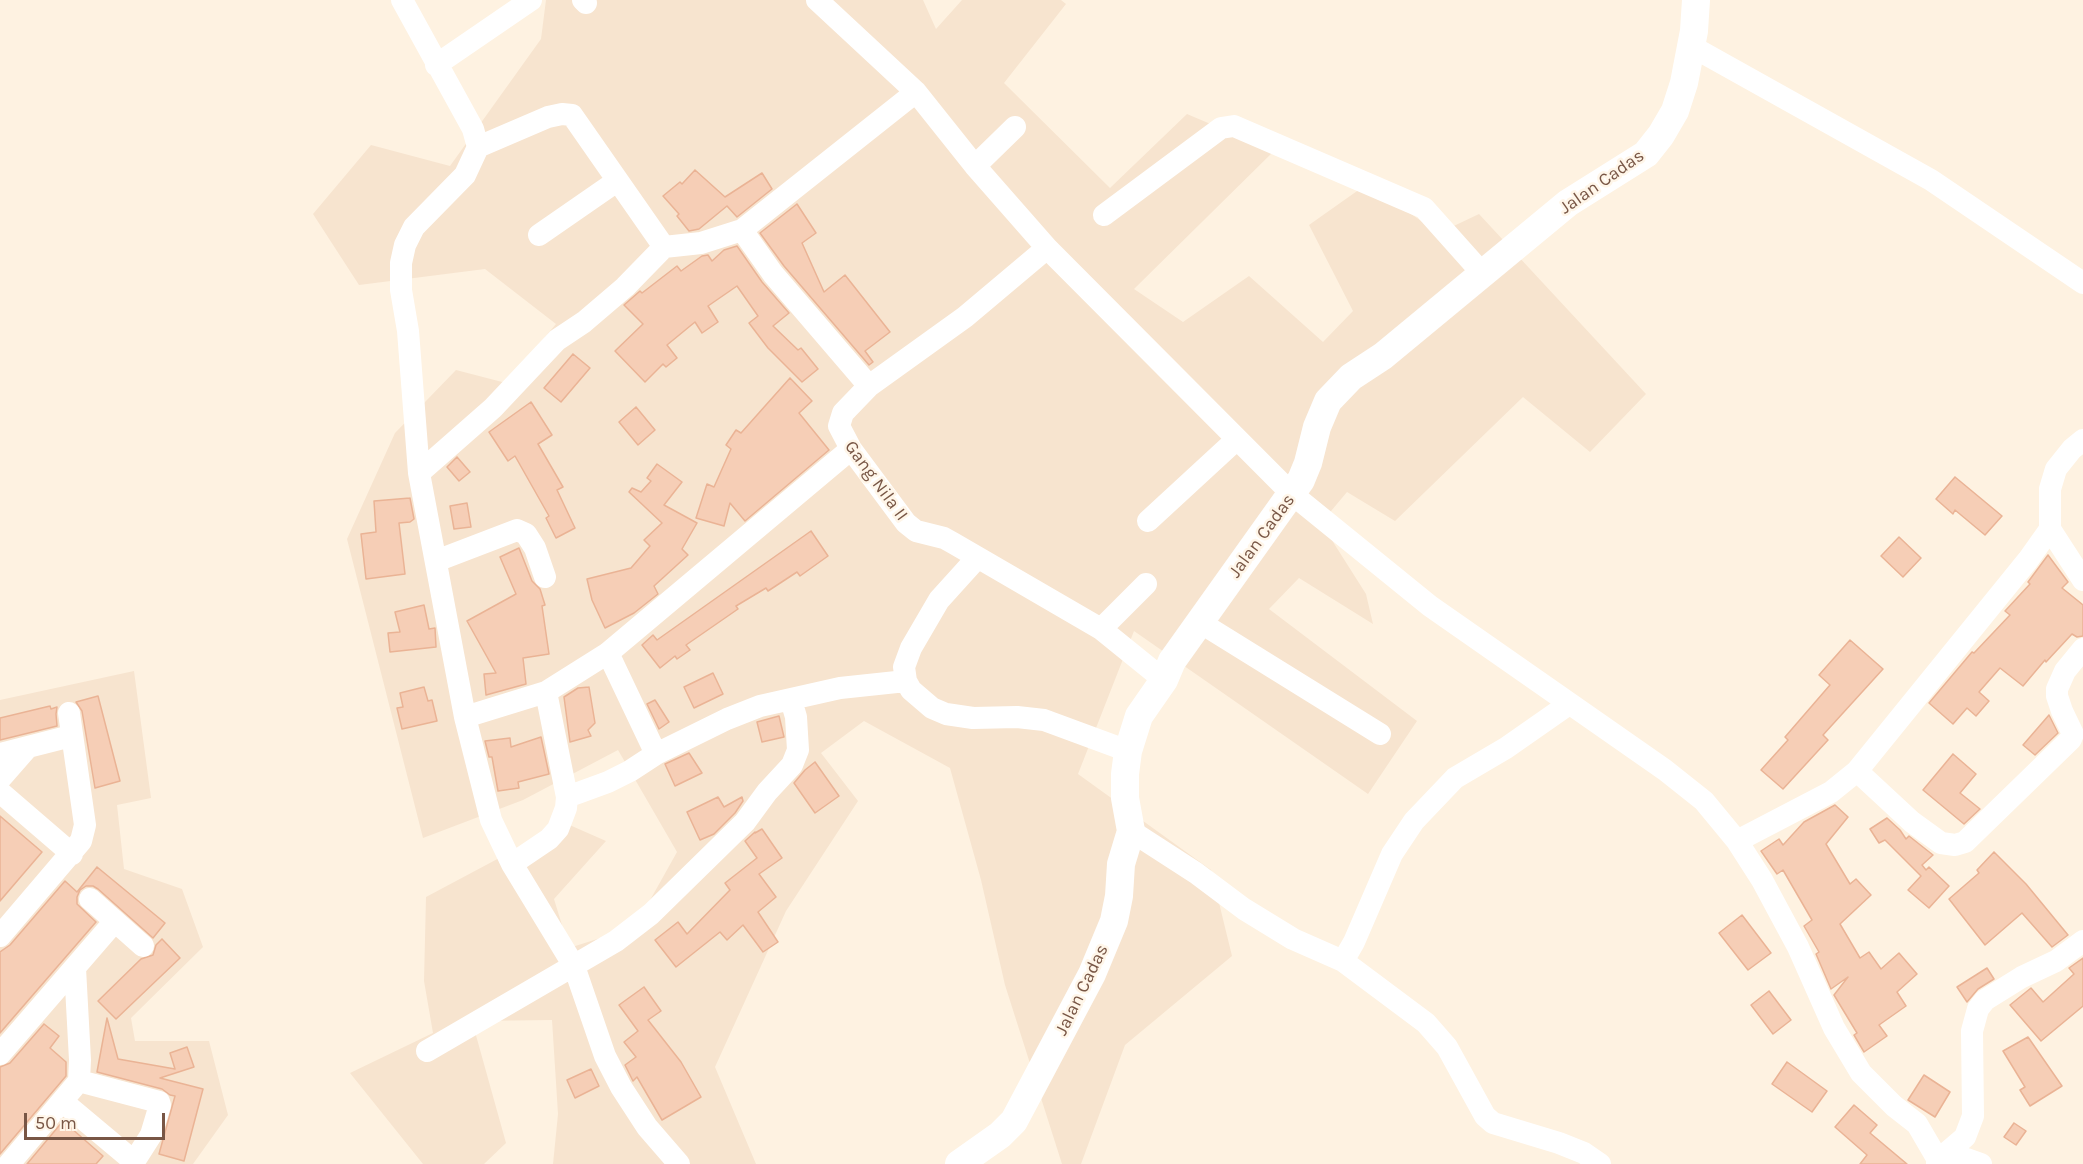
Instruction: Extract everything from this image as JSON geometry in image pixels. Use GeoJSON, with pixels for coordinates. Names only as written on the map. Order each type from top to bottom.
{"type":"FeatureCollection","features":[{"type":"Feature","properties":{"kind":"street"},"geometry":{"type":"LineString","coordinates":[[402,0],[473,129],[478,147],[465,175],[414,227],[405,245],[401,263],[401,290],[408,331],[419,473],[465,717],[490,820],[512,864],[574,966],[605,1056],[621,1087],[647,1127],[679,1164]]}},
{"type":"Feature","properties":{"kind":"street"},"geometry":{"type":"LineString","coordinates":[[436,65],[531,0]]}},
{"type":"Feature","properties":{"kind":"street"},"geometry":{"type":"LineString","coordinates":[[817,0],[916,92],[975,166],[1047,248],[1292,494],[1430,606],[1665,770],[1704,801],[1737,841],[1762,880],[1798,947],[1834,1028],[1862,1073],[1894,1106],[1917,1124],[1937,1162]]}},
{"type":"Feature","properties":{"kind":"street","name":"Jalan Cadas"},"geometry":{"type":"LineString","coordinates":[[958,1164],[986,1146],[1014,1121],[1080,999],[1106,944],[1114,921],[1119,896],[1121,864],[1131,831],[1125,798],[1128,751],[1138,716],[1164,680],[1172,661],[1301,480],[1308,463],[1321,413],[1332,396],[1351,377],[1383,356],[1568,203],[1646,154],[1662,135],[1675,111],[1684,83],[1691,46],[1696,0]]}},
{"type":"Feature","properties":{"kind":"street"},"geometry":{"type":"LineString","coordinates":[[1691,46],[1931,180],[2083,283]]}},
{"type":"Feature","properties":{"kind":"street"},"geometry":{"type":"LineString","coordinates":[[419,473],[493,408],[556,340],[584,322],[625,288],[664,247],[701,243],[742,230],[916,92]]}},
{"type":"Feature","properties":{"kind":"street"},"geometry":{"type":"LineString","coordinates":[[478,147],[548,117],[569,113],[575,118],[664,247]]}},
{"type":"Feature","properties":{"kind":"street"},"geometry":{"type":"LineString","coordinates":[[1104,215],[1221,128],[1234,126],[1424,208],[1482,273]]}},
{"type":"Feature","properties":{"kind":"street"},"geometry":{"type":"LineString","coordinates":[[975,166],[1015,127]]}},
{"type":"Feature","properties":{"kind":"street"},"geometry":{"type":"LineString","coordinates":[[539,235],[617,181]]}},
{"type":"Feature","properties":{"kind":"street"},"geometry":{"type":"LineString","coordinates":[[742,230],[773,274],[869,386],[965,316],[1047,248]]}},
{"type":"Feature","properties":{"kind":"street","name":"Gang Nila II"},"geometry":{"type":"LineString","coordinates":[[869,386],[848,407],[840,419],[839,426],[851,449],[911,528],[944,538],[1101,629],[1164,680]]}},
{"type":"Feature","properties":{"kind":"street"},"geometry":{"type":"LineString","coordinates":[[1148,521],[1237,439]]}},
{"type":"Feature","properties":{"kind":"street"},"geometry":{"type":"LineString","coordinates":[[2083,441],[2072,449],[2056,469],[2050,489],[2050,529],[2083,580]]}},
{"type":"Feature","properties":{"kind":"street"},"geometry":{"type":"LineString","coordinates":[[465,717],[546,692],[608,653],[851,449]]}},
{"type":"Feature","properties":{"kind":"street"},"geometry":{"type":"LineString","coordinates":[[1737,841],[1831,792],[1857,771],[2028,560],[2050,529]]}},
{"type":"Feature","properties":{"kind":"street"},"geometry":{"type":"LineString","coordinates":[[436,561],[518,530],[526,534],[535,548],[544,577]]}},
{"type":"Feature","properties":{"kind":"street"},"geometry":{"type":"LineString","coordinates":[[976,558],[939,600],[911,648],[904,667],[906,681],[921,700],[946,714],[973,718],[1017,717],[1044,720],[1128,751]]}},
{"type":"Feature","properties":{"kind":"street"},"geometry":{"type":"LineString","coordinates":[[1101,629],[1146,584]]}},
{"type":"Feature","properties":{"kind":"street"},"geometry":{"type":"LineString","coordinates":[[1200,623],[1380,734]]}},
{"type":"Feature","properties":{"kind":"street"},"geometry":{"type":"LineString","coordinates":[[1857,771],[1912,822],[1941,843],[1955,845],[1965,842],[2071,739],[2073,734],[2062,711],[2057,689],[2065,671],[2083,649]]}},
{"type":"Feature","properties":{"kind":"street"},"geometry":{"type":"LineString","coordinates":[[608,653],[656,754]]}},
{"type":"Feature","properties":{"kind":"street"},"geometry":{"type":"LineString","coordinates":[[567,797],[608,782],[656,754],[727,719],[760,706],[840,688],[906,681]]}},
{"type":"Feature","properties":{"kind":"street"},"geometry":{"type":"LineString","coordinates":[[512,864],[549,840],[564,818],[567,797],[546,692]]}},
{"type":"Feature","properties":{"kind":"street"},"geometry":{"type":"LineString","coordinates":[[427,1051],[616,941],[651,914],[745,822],[792,765],[798,750],[796,717],[791,700]]}},
{"type":"Feature","properties":{"kind":"street"},"geometry":{"type":"LineString","coordinates":[[1343,960],[1354,942],[1392,854],[1414,821],[1455,778],[1506,748],[1569,704]]}},
{"type":"Feature","properties":{"kind":"street"},"geometry":{"type":"LineString","coordinates":[[0,936],[81,841],[85,825],[69,713]]}},
{"type":"Feature","properties":{"kind":"street"},"geometry":{"type":"LineString","coordinates":[[0,754],[71,736]]}},
{"type":"Feature","properties":{"kind":"street"},"geometry":{"type":"LineString","coordinates":[[0,779],[28,747]]}},
{"type":"Feature","properties":{"kind":"street"},"geometry":{"type":"LineString","coordinates":[[0,792],[72,854]]}},
{"type":"Feature","properties":{"kind":"street"},"geometry":{"type":"LineString","coordinates":[[1131,831],[1196,873],[1244,909],[1283,933],[1343,960],[1426,1023],[1447,1047],[1485,1116],[1493,1122],[1559,1143],[1584,1153],[1600,1164]]}},
{"type":"Feature","properties":{"kind":"street"},"geometry":{"type":"LineString","coordinates":[[90,899],[143,946]]}},
{"type":"Feature","properties":{"kind":"street"},"geometry":{"type":"LineString","coordinates":[[0,1054],[115,921]]}},
{"type":"Feature","properties":{"kind":"street"},"geometry":{"type":"LineString","coordinates":[[1937,1162],[1965,1137],[1973,1116],[1972,1031],[1978,1009],[1985,1000],[2022,977],[2056,962],[2083,941]]}},
{"type":"Feature","properties":{"kind":"street"},"geometry":{"type":"LineString","coordinates":[[9,1164],[79,1081],[75,968]]}},
{"type":"Feature","properties":{"kind":"street"},"geometry":{"type":"LineString","coordinates":[[63,1102],[118,1158],[137,1157],[151,1135],[159,1102],[79,1081]]}},
{"type":"Feature","properties":{"kind":"street"},"geometry":{"type":"LineString","coordinates":[[1937,1162],[1967,1159],[1982,1164]]}},
{"type":"Feature","properties":{"kind":"shaded area"},"geometry":{"type":"Polygon","coordinates":[[[546,0],[923,0],[936,29],[962,0],[1061,0],[1066,4],[1004,83],[1110,188],[1187,114],[1274,151],[1134,289],[1183,322],[1249,276],[1323,342],[1353,311],[1309,225],[1367,184],[1439,233],[1479,214],[1646,394],[1590,452],[1523,397],[1395,521],[1347,492],[1321,523],[1366,594],[1373,624],[1299,578],[1269,609],[1417,721],[1368,794],[1134,631],[1078,774],[1211,870],[1232,956],[1125,1045],[1081,1164],[1062,1164],[1005,985],[981,880],[950,768],[864,721],[821,753],[858,801],[786,911],[715,1067],[756,1164],[553,1164],[558,1114],[552,1020],[472,1021],[506,1143],[484,1164],[423,1164],[350,1073],[433,1033],[424,981],[426,897],[565,823],[606,841],[554,899],[569,948],[635,927],[677,852],[618,750],[523,800],[423,838],[347,539],[395,433],[456,370],[506,383],[556,324],[485,269],[359,285],[313,214],[371,145],[450,166],[541,39],[546,0]]]}},
{"type":"Feature","properties":{"kind":"shaded area"},"geometry":{"type":"Polygon","coordinates":[[[134,671],[151,798],[117,805],[124,869],[182,889],[203,947],[131,1018],[135,1041],[209,1041],[228,1115],[193,1164],[0,1164],[0,700],[134,671]]]}},
{"type":"Feature","properties":{"kind":"building"},"geometry":{"type":"Polygon","coordinates":[[[695,170],[725,197],[762,173],[772,189],[737,217],[727,206],[699,229],[689,231],[677,216],[679,214],[663,196],[680,182],[682,184],[695,170]]]}},
{"type":"Feature","properties":{"kind":"building"},"geometry":{"type":"Polygon","coordinates":[[[797,204],[816,233],[802,243],[824,292],[845,275],[890,332],[865,351],[873,362],[869,365],[784,266],[760,233],[797,204]]]}},
{"type":"Feature","properties":{"kind":"building"},"geometry":{"type":"Polygon","coordinates":[[[737,246],[762,282],[789,313],[773,326],[798,350],[801,348],[818,369],[802,382],[768,348],[749,323],[758,316],[737,286],[708,306],[718,322],[702,333],[695,322],[667,345],[677,358],[666,367],[663,364],[645,382],[615,351],[643,324],[624,305],[677,266],[681,271],[702,256],[708,255],[712,261],[724,250],[737,246]]]}},
{"type":"Feature","properties":{"kind":"building"},"geometry":{"type":"Polygon","coordinates":[[[573,354],[590,368],[561,402],[544,388],[573,354]]]}},
{"type":"Feature","properties":{"kind":"building"},"geometry":{"type":"Polygon","coordinates":[[[790,378],[812,401],[799,413],[829,450],[745,521],[730,503],[724,526],[696,518],[707,484],[714,487],[731,449],[726,445],[736,430],[741,433],[790,378]]]}},
{"type":"Feature","properties":{"kind":"building"},"geometry":{"type":"Polygon","coordinates":[[[531,402],[552,435],[538,444],[563,487],[557,490],[575,528],[556,538],[546,518],[549,516],[515,456],[508,461],[489,432],[531,402]]]}},
{"type":"Feature","properties":{"kind":"building"},"geometry":{"type":"Polygon","coordinates":[[[636,407],[655,430],[638,445],[619,422],[636,407]]]}},
{"type":"Feature","properties":{"kind":"building"},"geometry":{"type":"Polygon","coordinates":[[[457,457],[470,472],[459,481],[447,467],[457,457]]]}},
{"type":"Feature","properties":{"kind":"building"},"geometry":{"type":"Polygon","coordinates":[[[657,464],[682,482],[664,505],[697,523],[682,549],[688,555],[654,586],[658,594],[634,613],[605,628],[592,600],[587,579],[631,568],[650,546],[644,540],[662,523],[629,492],[632,488],[641,492],[651,481],[647,478],[657,464]]]}},
{"type":"Feature","properties":{"kind":"building"},"geometry":{"type":"Polygon","coordinates":[[[1955,477],[2002,516],[1985,535],[1955,510],[1953,514],[1936,499],[1955,477]]]}},
{"type":"Feature","properties":{"kind":"building"},"geometry":{"type":"Polygon","coordinates":[[[410,498],[414,519],[410,522],[399,523],[405,574],[366,579],[361,534],[376,532],[374,501],[410,498]]]}},
{"type":"Feature","properties":{"kind":"building"},"geometry":{"type":"Polygon","coordinates":[[[467,503],[471,527],[454,529],[450,506],[467,503]]]}},
{"type":"Feature","properties":{"kind":"building"},"geometry":{"type":"Polygon","coordinates":[[[811,531],[828,556],[800,576],[797,572],[768,591],[766,588],[736,606],[738,609],[686,645],[690,650],[677,659],[675,656],[660,668],[642,645],[653,635],[657,640],[811,531]]]}},
{"type":"Feature","properties":{"kind":"building"},"geometry":{"type":"Polygon","coordinates":[[[1899,537],[1921,558],[1903,577],[1881,556],[1899,537]]]}},
{"type":"Feature","properties":{"kind":"building"},"geometry":{"type":"Polygon","coordinates":[[[519,548],[532,581],[540,589],[545,605],[542,606],[549,654],[523,658],[526,684],[486,695],[484,674],[496,673],[467,621],[516,594],[500,557],[519,548]]]}},
{"type":"Feature","properties":{"kind":"building"},"geometry":{"type":"Polygon","coordinates":[[[2048,555],[2068,582],[2062,588],[2083,605],[2083,636],[2077,637],[2072,634],[2046,662],[2045,660],[2023,686],[2000,668],[1979,692],[1989,701],[1976,716],[1967,708],[1953,724],[1929,703],[1972,652],[1974,653],[2010,615],[2005,611],[2030,584],[2028,582],[2048,555]]]}},
{"type":"Feature","properties":{"kind":"building"},"geometry":{"type":"Polygon","coordinates":[[[424,605],[429,629],[435,628],[436,647],[390,652],[388,633],[400,632],[395,612],[424,605]]]}},
{"type":"Feature","properties":{"kind":"building"},"geometry":{"type":"Polygon","coordinates":[[[1850,640],[1883,669],[1823,735],[1828,740],[1783,789],[1761,770],[1788,740],[1785,737],[1830,685],[1819,675],[1850,640]]]}},
{"type":"Feature","properties":{"kind":"building"},"geometry":{"type":"Polygon","coordinates":[[[713,673],[723,694],[694,708],[684,687],[713,673]]]}},
{"type":"Feature","properties":{"kind":"building"},"geometry":{"type":"Polygon","coordinates":[[[424,687],[428,701],[432,700],[437,721],[402,729],[397,708],[403,707],[400,693],[424,687]]]}},
{"type":"Feature","properties":{"kind":"building"},"geometry":{"type":"Polygon","coordinates":[[[589,687],[595,723],[588,730],[591,736],[570,742],[564,697],[578,688],[589,687]]]}},
{"type":"Feature","properties":{"kind":"building"},"geometry":{"type":"Polygon","coordinates":[[[98,696],[120,781],[95,788],[82,711],[76,702],[98,696]]]}},
{"type":"Feature","properties":{"kind":"building"},"geometry":{"type":"Polygon","coordinates":[[[655,700],[669,722],[659,729],[647,704],[655,700]]]}},
{"type":"Feature","properties":{"kind":"building"},"geometry":{"type":"Polygon","coordinates":[[[50,706],[51,709],[57,707],[57,726],[0,740],[0,718],[50,706]]]}},
{"type":"Feature","properties":{"kind":"building"},"geometry":{"type":"Polygon","coordinates":[[[2049,715],[2058,733],[2035,755],[2023,745],[2049,715]]]}},
{"type":"Feature","properties":{"kind":"building"},"geometry":{"type":"Polygon","coordinates":[[[779,716],[784,737],[762,742],[757,722],[779,716]]]}},
{"type":"Feature","properties":{"kind":"building"},"geometry":{"type":"Polygon","coordinates":[[[541,737],[549,774],[518,782],[519,788],[498,791],[492,757],[489,757],[485,741],[510,738],[511,747],[541,737]]]}},
{"type":"Feature","properties":{"kind":"building"},"geometry":{"type":"Polygon","coordinates":[[[689,753],[702,773],[675,786],[665,764],[689,753]]]}},
{"type":"Feature","properties":{"kind":"building"},"geometry":{"type":"Polygon","coordinates":[[[1953,754],[1976,774],[1960,793],[1980,809],[1964,824],[1923,790],[1953,754]]]}},
{"type":"Feature","properties":{"kind":"building"},"geometry":{"type":"Polygon","coordinates":[[[815,762],[839,796],[815,813],[794,783],[815,762]]]}},
{"type":"Feature","properties":{"kind":"building"},"geometry":{"type":"Polygon","coordinates":[[[718,797],[724,807],[742,797],[743,801],[735,813],[714,834],[700,840],[687,812],[718,797]]]}},
{"type":"Feature","properties":{"kind":"building"},"geometry":{"type":"Polygon","coordinates":[[[1835,805],[1848,817],[1826,844],[1850,884],[1856,879],[1871,895],[1840,924],[1860,958],[1869,952],[1881,969],[1899,953],[1917,974],[1897,992],[1906,1006],[1879,1025],[1887,1036],[1864,1052],[1854,1035],[1857,1033],[1834,995],[1848,977],[1831,989],[1816,954],[1819,952],[1804,926],[1812,920],[1783,870],[1777,874],[1761,851],[1779,839],[1783,845],[1804,822],[1835,805]]]}},
{"type":"Feature","properties":{"kind":"building"},"geometry":{"type":"Polygon","coordinates":[[[0,816],[42,852],[0,901],[0,816]]]}},
{"type":"Feature","properties":{"kind":"building"},"geometry":{"type":"Polygon","coordinates":[[[1887,818],[1906,839],[1909,836],[1933,855],[1922,865],[1926,870],[1929,867],[1949,886],[1929,908],[1908,890],[1921,876],[1885,840],[1879,843],[1870,829],[1887,818]]]}},
{"type":"Feature","properties":{"kind":"building"},"geometry":{"type":"Polygon","coordinates":[[[762,829],[782,858],[759,874],[776,897],[758,912],[778,942],[763,952],[743,925],[727,940],[720,932],[676,967],[655,940],[678,922],[687,934],[730,890],[725,883],[757,858],[745,841],[762,829]]]}},
{"type":"Feature","properties":{"kind":"building"},"geometry":{"type":"Polygon","coordinates":[[[1994,852],[2026,884],[2068,935],[2052,947],[2022,913],[1985,945],[1949,899],[1979,873],[1977,870],[1994,852]]]}},
{"type":"Feature","properties":{"kind":"building"},"geometry":{"type":"Polygon","coordinates":[[[97,867],[165,923],[153,938],[98,889],[86,886],[80,890],[77,904],[96,922],[0,1033],[0,952],[10,945],[65,881],[77,892],[97,867]]]}},
{"type":"Feature","properties":{"kind":"building"},"geometry":{"type":"Polygon","coordinates":[[[1742,915],[1771,953],[1748,970],[1719,933],[1742,915]]]}},
{"type":"Feature","properties":{"kind":"building"},"geometry":{"type":"Polygon","coordinates":[[[162,939],[180,958],[116,1019],[98,1001],[141,959],[153,955],[156,945],[162,939]]]}},
{"type":"Feature","properties":{"kind":"building"},"geometry":{"type":"Polygon","coordinates":[[[2083,958],[2083,1006],[2041,1041],[2010,1005],[2031,988],[2043,1002],[2074,974],[2069,968],[2083,958]]]}},
{"type":"Feature","properties":{"kind":"building"},"geometry":{"type":"Polygon","coordinates":[[[1987,968],[1994,979],[1978,989],[1967,1002],[1957,987],[1987,968]]]}},
{"type":"Feature","properties":{"kind":"building"},"geometry":{"type":"Polygon","coordinates":[[[644,987],[661,1011],[648,1020],[681,1062],[701,1097],[662,1120],[637,1077],[633,1081],[625,1065],[636,1057],[624,1042],[638,1031],[619,1005],[644,987]]]}},
{"type":"Feature","properties":{"kind":"building"},"geometry":{"type":"Polygon","coordinates":[[[1769,991],[1791,1020],[1773,1034],[1751,1005],[1769,991]]]}},
{"type":"Feature","properties":{"kind":"building"},"geometry":{"type":"Polygon","coordinates":[[[107,1018],[118,1059],[175,1069],[170,1053],[187,1047],[194,1067],[160,1078],[203,1089],[184,1161],[159,1154],[175,1096],[162,1089],[97,1072],[107,1018]]]}},
{"type":"Feature","properties":{"kind":"building"},"geometry":{"type":"Polygon","coordinates":[[[44,1024],[59,1036],[50,1048],[66,1062],[66,1076],[0,1154],[0,1067],[10,1063],[44,1024]]]}},
{"type":"Feature","properties":{"kind":"building"},"geometry":{"type":"Polygon","coordinates":[[[2028,1037],[2062,1086],[2030,1106],[2020,1090],[2025,1087],[2003,1051],[2028,1037]]]}},
{"type":"Feature","properties":{"kind":"building"},"geometry":{"type":"Polygon","coordinates":[[[1787,1062],[1827,1091],[1812,1112],[1772,1084],[1787,1062]]]}},
{"type":"Feature","properties":{"kind":"building"},"geometry":{"type":"Polygon","coordinates":[[[591,1069],[599,1086],[575,1098],[567,1080],[591,1069]]]}},
{"type":"Feature","properties":{"kind":"building"},"geometry":{"type":"Polygon","coordinates":[[[1924,1075],[1950,1092],[1935,1117],[1908,1100],[1924,1075]]]}},
{"type":"Feature","properties":{"kind":"building"},"geometry":{"type":"Polygon","coordinates":[[[1854,1105],[1877,1125],[1870,1133],[1907,1164],[1860,1164],[1867,1155],[1835,1127],[1854,1105]]]}},
{"type":"Feature","properties":{"kind":"building"},"geometry":{"type":"Polygon","coordinates":[[[63,1121],[103,1156],[96,1164],[27,1164],[63,1121]]]}},
{"type":"Feature","properties":{"kind":"building"},"geometry":{"type":"Polygon","coordinates":[[[2014,1123],[2026,1131],[2016,1145],[2004,1137],[2014,1123]]]}}]}
